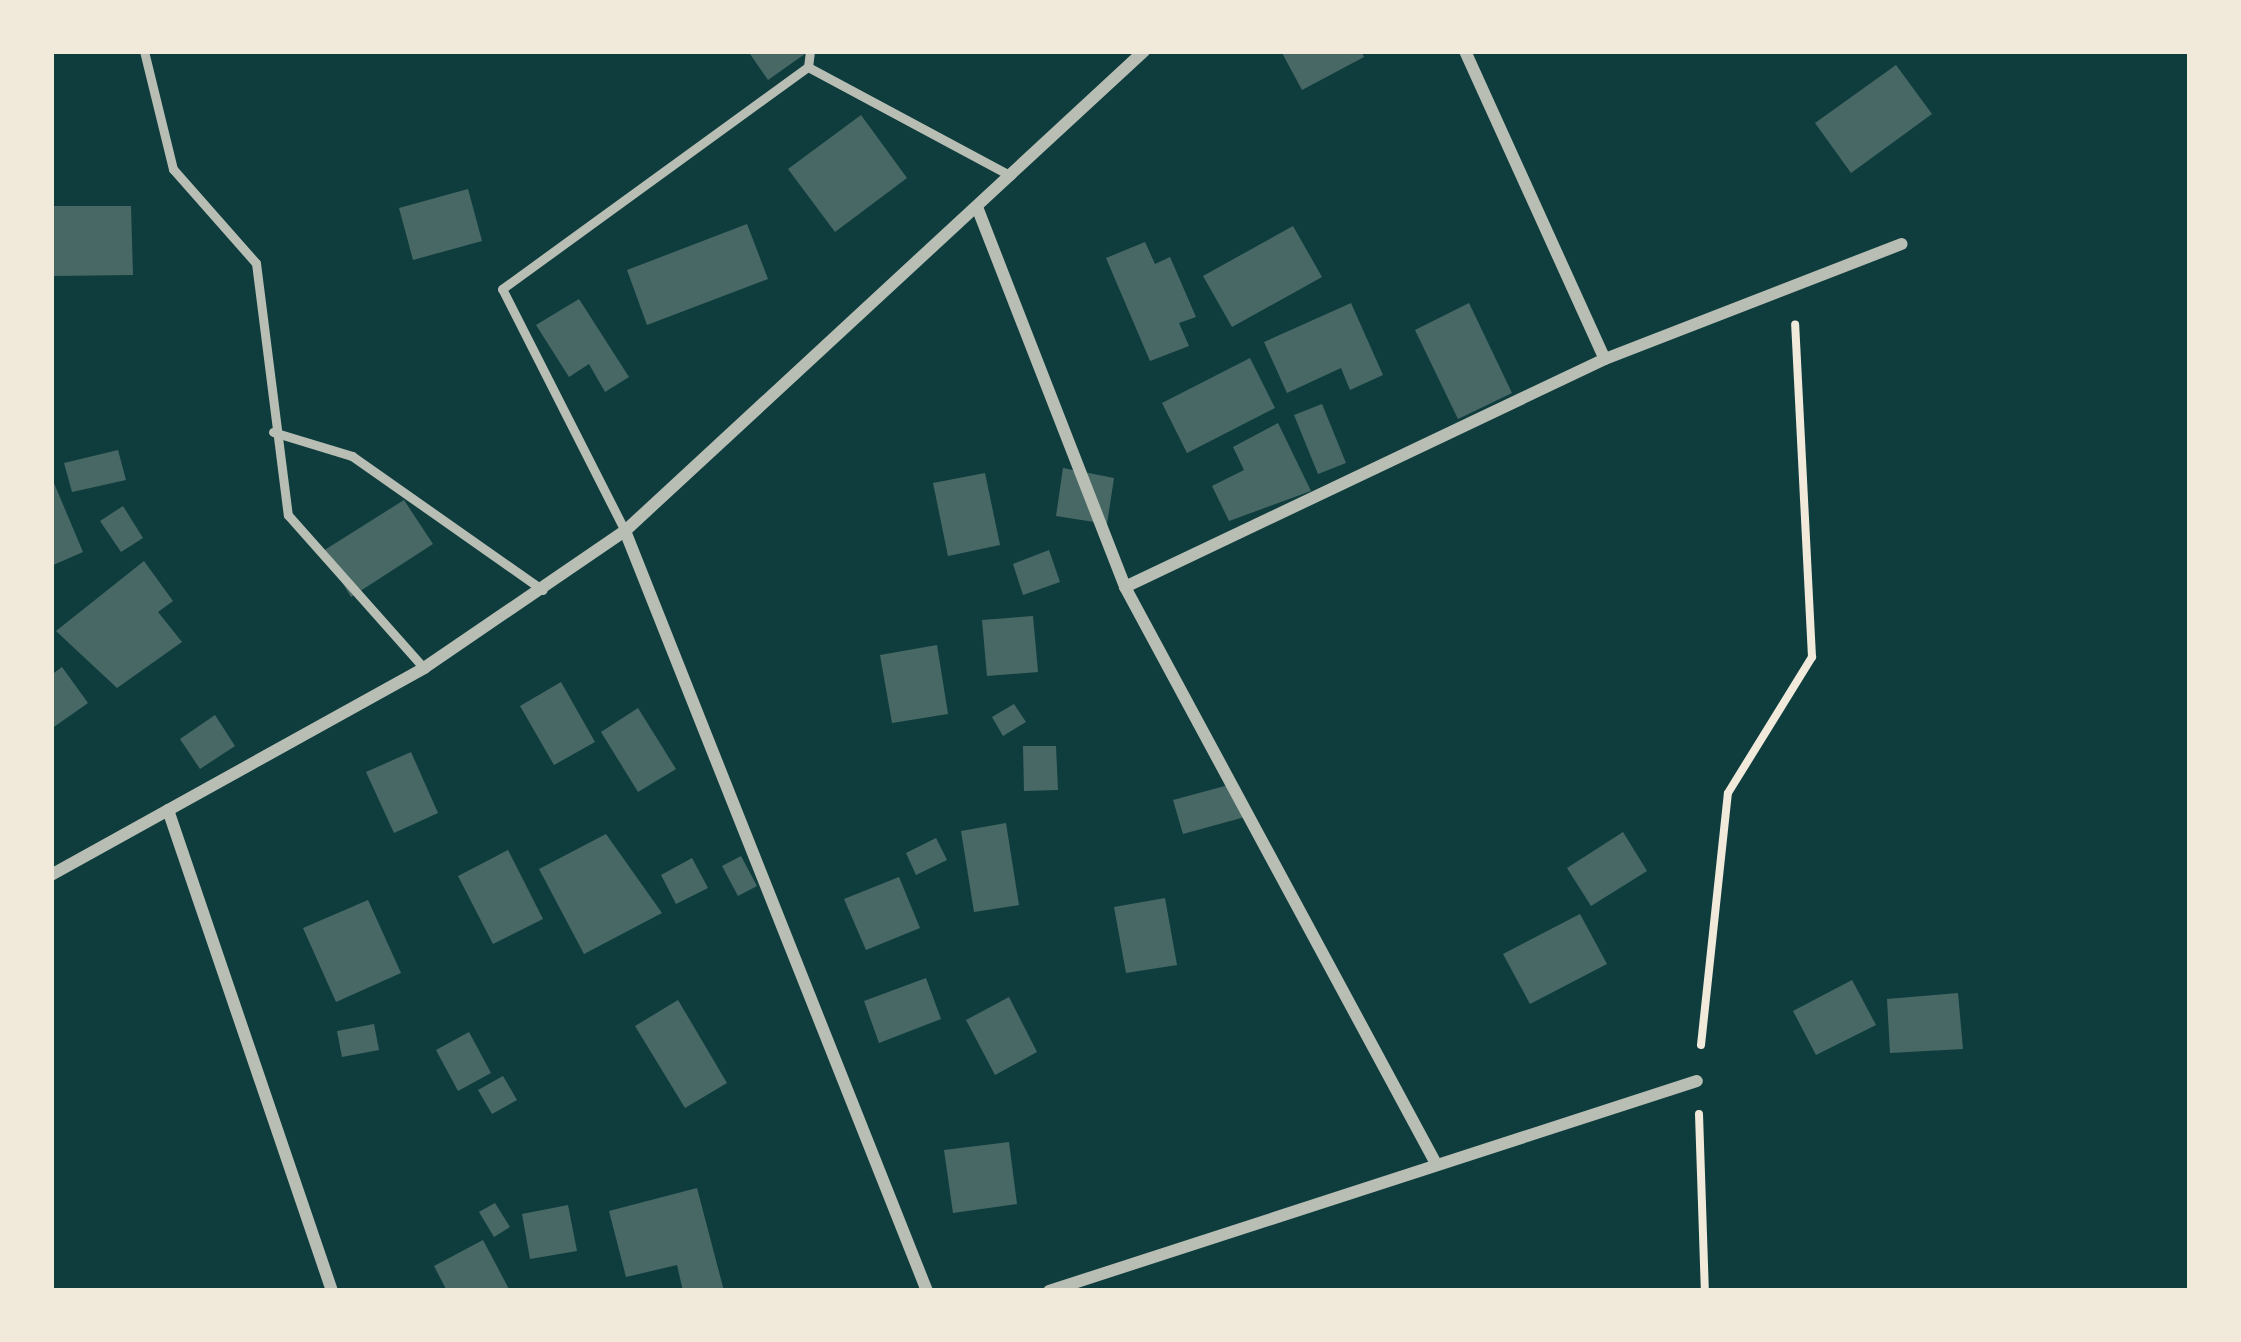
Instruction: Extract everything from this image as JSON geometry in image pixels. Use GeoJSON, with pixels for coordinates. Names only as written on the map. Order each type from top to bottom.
{"type":"FeatureCollection","features":[{"type":"Feature","properties":{"kind":"street"},"geometry":{"type":"LineString","coordinates":[[51,875],[424,668],[625,531],[1144,51]]}},
{"type":"Feature","properties":{"kind":"street"},"geometry":{"type":"LineString","coordinates":[[1465,51],[1605,359]]}},
{"type":"Feature","properties":{"kind":"street"},"geometry":{"type":"LineString","coordinates":[[977,207],[1125,587],[1434,1160]]}},
{"type":"Feature","properties":{"kind":"street"},"geometry":{"type":"LineString","coordinates":[[1125,587],[1605,359],[1902,244]]}},
{"type":"Feature","properties":{"kind":"street"},"geometry":{"type":"LineString","coordinates":[[625,531],[927,1291]]}},
{"type":"Feature","properties":{"kind":"street"},"geometry":{"type":"LineString","coordinates":[[168,810],[332,1291]]}},
{"type":"Feature","properties":{"kind":"street"},"geometry":{"type":"LineString","coordinates":[[1049,1291],[1434,1160],[1697,1082]]}},
{"type":"Feature","properties":{"kind":"lane"},"geometry":{"type":"LineString","coordinates":[[144,51],[173,169],[256,262],[273,432],[288,514],[424,668]]}},
{"type":"Feature","properties":{"kind":"lane"},"geometry":{"type":"LineString","coordinates":[[625,531],[502,289],[808,68],[810,51]]}},
{"type":"Feature","properties":{"kind":"lane"},"geometry":{"type":"LineString","coordinates":[[808,68],[1011,176]]}},
{"type":"Feature","properties":{"kind":"lane"},"geometry":{"type":"LineString","coordinates":[[273,432],[352,455],[543,590]]}},
{"type":"Feature","properties":{"kind":"path"},"geometry":{"type":"LineString","coordinates":[[1705,1291],[1697,1082],[1728,794],[1812,657],[1793,287]]}},
{"type":"Feature","properties":{"kind":"building"},"geometry":{"type":"Polygon","coordinates":[[[748,51],[809,51],[768,80],[748,51]]]}},
{"type":"Feature","properties":{"kind":"building"},"geometry":{"type":"Polygon","coordinates":[[[1281,51],[1361,51],[1364,57],[1302,90],[1281,51]]]}},
{"type":"Feature","properties":{"kind":"building"},"geometry":{"type":"Polygon","coordinates":[[[1896,65],[1932,114],[1851,173],[1815,123],[1896,65]]]}},
{"type":"Feature","properties":{"kind":"building"},"geometry":{"type":"Polygon","coordinates":[[[861,115],[907,178],[835,232],[788,169],[861,115]]]}},
{"type":"Feature","properties":{"kind":"building"},"geometry":{"type":"Polygon","coordinates":[[[468,189],[482,241],[413,260],[399,208],[468,189]]]}},
{"type":"Feature","properties":{"kind":"building"},"geometry":{"type":"Polygon","coordinates":[[[51,206],[131,206],[133,275],[51,276],[51,206]]]}},
{"type":"Feature","properties":{"kind":"building"},"geometry":{"type":"Polygon","coordinates":[[[747,224],[768,279],[647,325],[627,270],[747,224]]]}},
{"type":"Feature","properties":{"kind":"building"},"geometry":{"type":"Polygon","coordinates":[[[1293,226],[1322,277],[1232,327],[1203,276],[1293,226]]]}},
{"type":"Feature","properties":{"kind":"building"},"geometry":{"type":"Polygon","coordinates":[[[1145,242],[1155,264],[1170,257],[1196,317],[1179,323],[1189,346],[1150,361],[1106,258],[1145,242]]]}},
{"type":"Feature","properties":{"kind":"building"},"geometry":{"type":"Polygon","coordinates":[[[579,299],[629,377],[605,392],[589,364],[569,377],[536,325],[579,299]]]}},
{"type":"Feature","properties":{"kind":"building"},"geometry":{"type":"Polygon","coordinates":[[[1351,303],[1383,375],[1350,390],[1341,368],[1287,393],[1264,342],[1351,303]]]}},
{"type":"Feature","properties":{"kind":"building"},"geometry":{"type":"Polygon","coordinates":[[[1469,303],[1512,393],[1458,419],[1415,330],[1469,303]]]}},
{"type":"Feature","properties":{"kind":"building"},"geometry":{"type":"Polygon","coordinates":[[[1250,358],[1275,408],[1187,453],[1162,403],[1250,358]]]}},
{"type":"Feature","properties":{"kind":"building"},"geometry":{"type":"Polygon","coordinates":[[[1322,404],[1346,463],[1318,474],[1294,415],[1322,404]]]}},
{"type":"Feature","properties":{"kind":"building"},"geometry":{"type":"Polygon","coordinates":[[[1278,423],[1311,491],[1229,521],[1212,486],[1244,470],[1233,447],[1278,423]]]}},
{"type":"Feature","properties":{"kind":"building"},"geometry":{"type":"Polygon","coordinates":[[[118,450],[126,480],[72,492],[64,463],[118,450]]]}},
{"type":"Feature","properties":{"kind":"building"},"geometry":{"type":"Polygon","coordinates":[[[1063,468],[1114,478],[1107,524],[1056,516],[1063,468]]]}},
{"type":"Feature","properties":{"kind":"building"},"geometry":{"type":"Polygon","coordinates":[[[985,473],[1000,545],[948,556],[933,483],[985,473]]]}},
{"type":"Feature","properties":{"kind":"building"},"geometry":{"type":"Polygon","coordinates":[[[51,476],[83,552],[51,566],[51,476]]]}},
{"type":"Feature","properties":{"kind":"building"},"geometry":{"type":"Polygon","coordinates":[[[404,500],[433,544],[351,597],[323,551],[404,500]]]}},
{"type":"Feature","properties":{"kind":"building"},"geometry":{"type":"Polygon","coordinates":[[[123,506],[143,538],[121,552],[100,521],[123,506]]]}},
{"type":"Feature","properties":{"kind":"building"},"geometry":{"type":"Polygon","coordinates":[[[1049,550],[1060,582],[1023,595],[1013,564],[1049,550]]]}},
{"type":"Feature","properties":{"kind":"building"},"geometry":{"type":"Polygon","coordinates":[[[144,561],[173,601],[158,612],[182,642],[117,688],[56,631],[144,561]]]}},
{"type":"Feature","properties":{"kind":"building"},"geometry":{"type":"Polygon","coordinates":[[[1033,616],[1038,672],[987,676],[982,620],[1033,616]]]}},
{"type":"Feature","properties":{"kind":"building"},"geometry":{"type":"Polygon","coordinates":[[[937,645],[948,714],[892,723],[880,655],[937,645]]]}},
{"type":"Feature","properties":{"kind":"building"},"geometry":{"type":"Polygon","coordinates":[[[62,667],[88,703],[51,729],[51,675],[62,667]]]}},
{"type":"Feature","properties":{"kind":"building"},"geometry":{"type":"Polygon","coordinates":[[[561,682],[595,742],[554,765],[520,706],[561,682]]]}},
{"type":"Feature","properties":{"kind":"building"},"geometry":{"type":"Polygon","coordinates":[[[1014,704],[1026,722],[1003,736],[992,717],[1014,704]]]}},
{"type":"Feature","properties":{"kind":"building"},"geometry":{"type":"Polygon","coordinates":[[[638,708],[676,769],[638,792],[601,732],[638,708]]]}},
{"type":"Feature","properties":{"kind":"building"},"geometry":{"type":"Polygon","coordinates":[[[215,715],[235,746],[200,769],[180,739],[215,715]]]}},
{"type":"Feature","properties":{"kind":"building"},"geometry":{"type":"Polygon","coordinates":[[[1023,746],[1056,746],[1058,790],[1024,791],[1023,746]]]}},
{"type":"Feature","properties":{"kind":"building"},"geometry":{"type":"Polygon","coordinates":[[[411,752],[438,813],[394,833],[366,772],[411,752]]]}},
{"type":"Feature","properties":{"kind":"building"},"geometry":{"type":"Polygon","coordinates":[[[1236,783],[1245,817],[1183,834],[1173,800],[1236,783]]]}},
{"type":"Feature","properties":{"kind":"building"},"geometry":{"type":"Polygon","coordinates":[[[1006,823],[1019,905],[974,912],[961,831],[1006,823]]]}},
{"type":"Feature","properties":{"kind":"building"},"geometry":{"type":"Polygon","coordinates":[[[1623,832],[1647,871],[1591,906],[1567,868],[1623,832]]]}},
{"type":"Feature","properties":{"kind":"building"},"geometry":{"type":"Polygon","coordinates":[[[606,834],[662,913],[584,954],[539,869],[606,834]]]}},
{"type":"Feature","properties":{"kind":"building"},"geometry":{"type":"Polygon","coordinates":[[[936,838],[947,860],[916,875],[906,853],[936,838]]]}},
{"type":"Feature","properties":{"kind":"building"},"geometry":{"type":"Polygon","coordinates":[[[508,850],[543,919],[493,944],[458,876],[508,850]]]}},
{"type":"Feature","properties":{"kind":"building"},"geometry":{"type":"Polygon","coordinates":[[[741,856],[757,886],[738,896],[722,866],[741,856]]]}},
{"type":"Feature","properties":{"kind":"building"},"geometry":{"type":"Polygon","coordinates":[[[692,858],[708,888],[676,904],[661,875],[692,858]]]}},
{"type":"Feature","properties":{"kind":"building"},"geometry":{"type":"Polygon","coordinates":[[[899,877],[920,928],[866,950],[844,899],[899,877]]]}},
{"type":"Feature","properties":{"kind":"building"},"geometry":{"type":"Polygon","coordinates":[[[1165,898],[1177,965],[1126,973],[1114,907],[1165,898]]]}},
{"type":"Feature","properties":{"kind":"building"},"geometry":{"type":"Polygon","coordinates":[[[368,900],[401,973],[336,1002],[303,928],[368,900]]]}},
{"type":"Feature","properties":{"kind":"building"},"geometry":{"type":"Polygon","coordinates":[[[1580,914],[1607,964],[1530,1004],[1503,954],[1580,914]]]}},
{"type":"Feature","properties":{"kind":"building"},"geometry":{"type":"Polygon","coordinates":[[[926,978],[941,1019],[879,1043],[864,1001],[926,978]]]}},
{"type":"Feature","properties":{"kind":"building"},"geometry":{"type":"Polygon","coordinates":[[[1852,980],[1876,1025],[1816,1055],[1793,1011],[1852,980]]]}},
{"type":"Feature","properties":{"kind":"building"},"geometry":{"type":"Polygon","coordinates":[[[1958,993],[1963,1049],[1890,1053],[1887,999],[1958,993]]]}},
{"type":"Feature","properties":{"kind":"building"},"geometry":{"type":"Polygon","coordinates":[[[1009,997],[1037,1052],[995,1075],[966,1020],[1009,997]]]}},
{"type":"Feature","properties":{"kind":"building"},"geometry":{"type":"Polygon","coordinates":[[[678,1000],[727,1083],[685,1108],[635,1026],[678,1000]]]}},
{"type":"Feature","properties":{"kind":"building"},"geometry":{"type":"Polygon","coordinates":[[[374,1024],[379,1050],[342,1057],[337,1031],[374,1024]]]}},
{"type":"Feature","properties":{"kind":"building"},"geometry":{"type":"Polygon","coordinates":[[[469,1032],[491,1073],[458,1091],[436,1050],[469,1032]]]}},
{"type":"Feature","properties":{"kind":"building"},"geometry":{"type":"Polygon","coordinates":[[[503,1076],[517,1100],[492,1114],[478,1090],[503,1076]]]}},
{"type":"Feature","properties":{"kind":"building"},"geometry":{"type":"Polygon","coordinates":[[[1009,1142],[1017,1204],[953,1213],[944,1150],[1009,1142]]]}},
{"type":"Feature","properties":{"kind":"building"},"geometry":{"type":"Polygon","coordinates":[[[697,1188],[724,1291],[683,1291],[677,1265],[626,1277],[609,1211],[697,1188]]]}},
{"type":"Feature","properties":{"kind":"building"},"geometry":{"type":"Polygon","coordinates":[[[495,1203],[510,1227],[494,1237],[479,1212],[495,1203]]]}},
{"type":"Feature","properties":{"kind":"building"},"geometry":{"type":"Polygon","coordinates":[[[568,1205],[577,1251],[530,1259],[522,1214],[568,1205]]]}},
{"type":"Feature","properties":{"kind":"building"},"geometry":{"type":"Polygon","coordinates":[[[483,1240],[510,1291],[447,1291],[434,1266],[483,1240]]]}}]}
